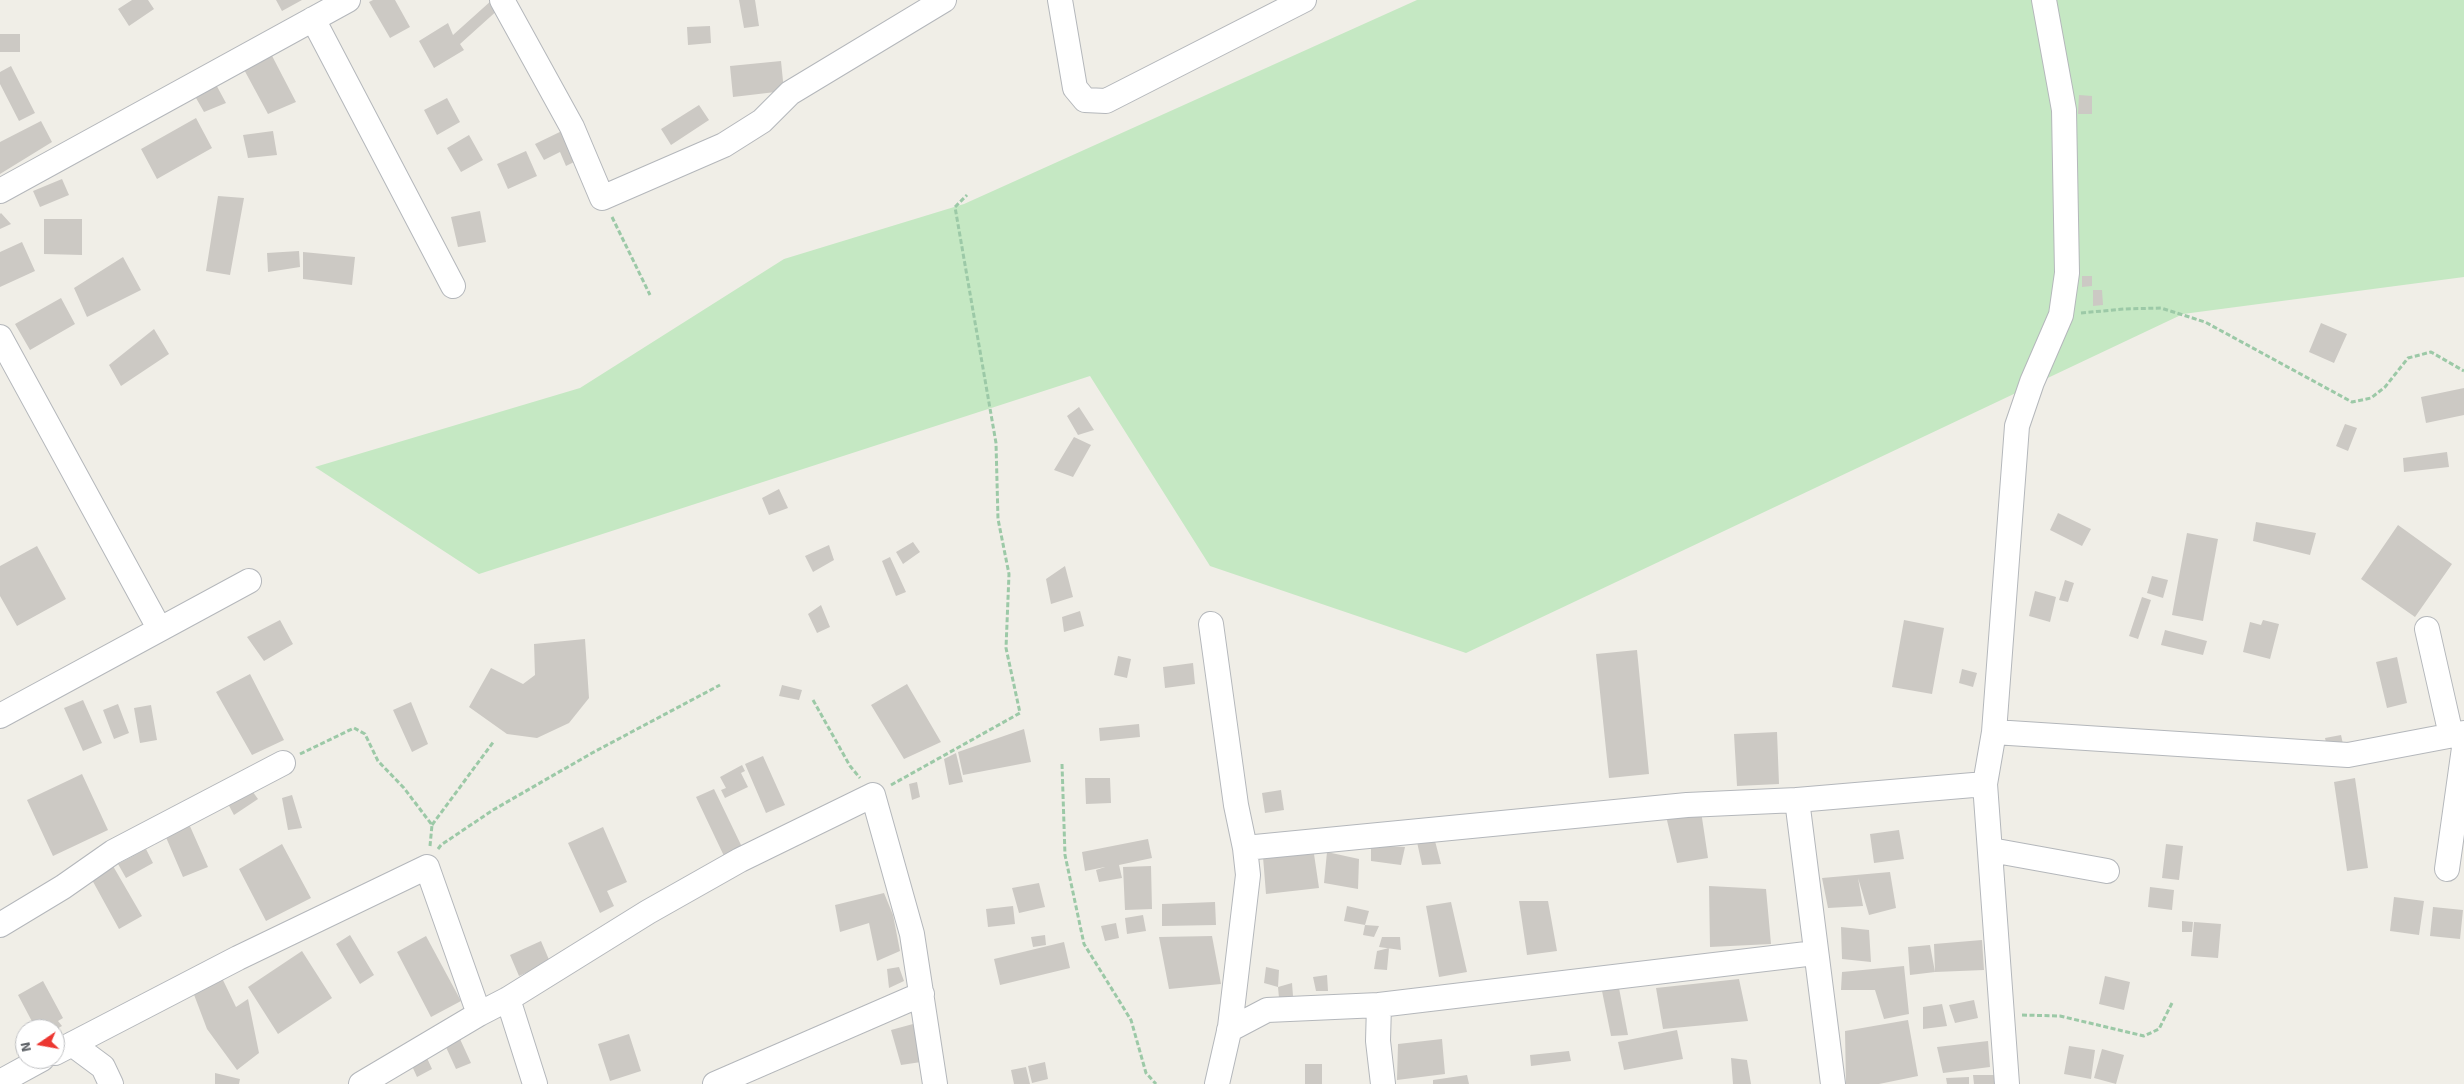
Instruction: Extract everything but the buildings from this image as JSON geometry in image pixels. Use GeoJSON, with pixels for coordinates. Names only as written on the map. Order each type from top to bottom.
{"type":"FeatureCollection","features":[{"type":"Feature","properties":{"kind":"street"},"geometry":{"type":"LineString","coordinates":[[0,191],[348,0]]}},
{"type":"Feature","properties":{"kind":"street"},"geometry":{"type":"LineString","coordinates":[[502,0],[572,127],[602,198],[724,145],[762,121],[790,93],[944,0]]}},
{"type":"Feature","properties":{"kind":"street"},"geometry":{"type":"LineString","coordinates":[[1060,0],[1075,88],[1085,100],[1106,101],[1304,0]]}},
{"type":"Feature","properties":{"kind":"street"},"geometry":{"type":"LineString","coordinates":[[2007,1084],[1985,784],[1994,732],[2017,426],[2032,382],[2061,315],[2068,273],[2064,110],[2044,0]]}},
{"type":"Feature","properties":{"kind":"street"},"geometry":{"type":"LineString","coordinates":[[313,19],[453,286]]}},
{"type":"Feature","properties":{"kind":"street"},"geometry":{"type":"LineString","coordinates":[[0,337],[159,628]]}},
{"type":"Feature","properties":{"kind":"street"},"geometry":{"type":"LineString","coordinates":[[0,716],[159,628],[249,581]]}},
{"type":"Feature","properties":{"kind":"street"},"geometry":{"type":"LineString","coordinates":[[1211,624],[1236,805],[1245,848],[1248,875],[1236,986],[1229,1030],[1217,1084]]}},
{"type":"Feature","properties":{"kind":"street"},"geometry":{"type":"LineString","coordinates":[[2427,629],[2460,739],[2447,869]]}},
{"type":"Feature","properties":{"kind":"street"},"geometry":{"type":"LineString","coordinates":[[1994,732],[2348,755],[2460,739]]}},
{"type":"Feature","properties":{"kind":"street"},"geometry":{"type":"LineString","coordinates":[[0,924],[63,887],[114,852],[283,763]]}},
{"type":"Feature","properties":{"kind":"street"},"geometry":{"type":"LineString","coordinates":[[1245,848],[1687,805],[1797,800],[1985,784]]}},
{"type":"Feature","properties":{"kind":"street"},"geometry":{"type":"LineString","coordinates":[[361,1084],[479,1014],[508,999],[648,912],[740,860],[873,795],[912,934],[935,1084]]}},
{"type":"Feature","properties":{"kind":"street"},"geometry":{"type":"LineString","coordinates":[[1797,800],[1833,1084]]}},
{"type":"Feature","properties":{"kind":"street"},"geometry":{"type":"LineString","coordinates":[[1991,850],[2107,872]]}},
{"type":"Feature","properties":{"kind":"street"},"geometry":{"type":"LineString","coordinates":[[65,1048],[238,958],[427,867],[479,1014]]}},
{"type":"Feature","properties":{"kind":"street"},"geometry":{"type":"LineString","coordinates":[[1229,1030],[1267,1010],[1380,1005],[1815,953]]}},
{"type":"Feature","properties":{"kind":"street"},"geometry":{"type":"LineString","coordinates":[[1236,986],[1267,1010]]}},
{"type":"Feature","properties":{"kind":"street"},"geometry":{"type":"LineString","coordinates":[[716,1084],[922,994]]}},
{"type":"Feature","properties":{"kind":"street"},"geometry":{"type":"LineString","coordinates":[[508,999],[535,1084]]}},
{"type":"Feature","properties":{"kind":"street"},"geometry":{"type":"LineString","coordinates":[[1380,1005],[1378,1040],[1383,1084]]}},
{"type":"Feature","properties":{"kind":"street"},"geometry":{"type":"LineString","coordinates":[[107,1027],[107,1075]]}},
{"type":"Feature","properties":{"kind":"street"},"geometry":{"type":"LineString","coordinates":[[65,1049],[107,1075]]}},
{"type":"Feature","properties":{"kind":"street"},"geometry":{"type":"LineString","coordinates":[[0,1082],[24,1069]]}},
{"type":"Feature","properties":{"kind":"path"},"geometry":{"type":"LineString","coordinates":[[813,700],[850,766],[873,795],[1020,713],[1006,648],[1009,574],[998,519],[996,443],[955,207],[967,195]]}},
{"type":"Feature","properties":{"kind":"path"},"geometry":{"type":"LineString","coordinates":[[602,198],[650,295]]}},
{"type":"Feature","properties":{"kind":"path"},"geometry":{"type":"LineString","coordinates":[[2061,315],[2124,308],[2161,308],[2205,322],[2352,402],[2371,398],[2385,387],[2408,358],[2431,352],[2464,371]]}},
{"type":"Feature","properties":{"kind":"path"},"geometry":{"type":"LineString","coordinates":[[427,867],[441,845],[493,810],[592,753],[720,685]]}},
{"type":"Feature","properties":{"kind":"path"},"geometry":{"type":"LineString","coordinates":[[283,763],[339,733],[354,728],[365,734],[378,761],[404,788],[432,825]]}},
{"type":"Feature","properties":{"kind":"path"},"geometry":{"type":"LineString","coordinates":[[427,867],[432,825],[494,741]]}},
{"type":"Feature","properties":{"kind":"path"},"geometry":{"type":"LineString","coordinates":[[1062,764],[1065,855],[1084,944],[1131,1020],[1146,1073],[1156,1084]]}},
{"type":"Feature","properties":{"kind":"path"},"geometry":{"type":"LineString","coordinates":[[2002,1014],[2060,1016],[2144,1036],[2159,1029],[2173,1001]]}},
{"type":"Feature","properties":{"kind":"green space"},"geometry":{"type":"Polygon","coordinates":[[[1417,0],[2464,0],[2464,277],[2183,314],[1466,653],[1210,566],[1090,376],[479,574],[315,467],[580,388],[784,259],[964,204],[1417,0]]]}}]}
